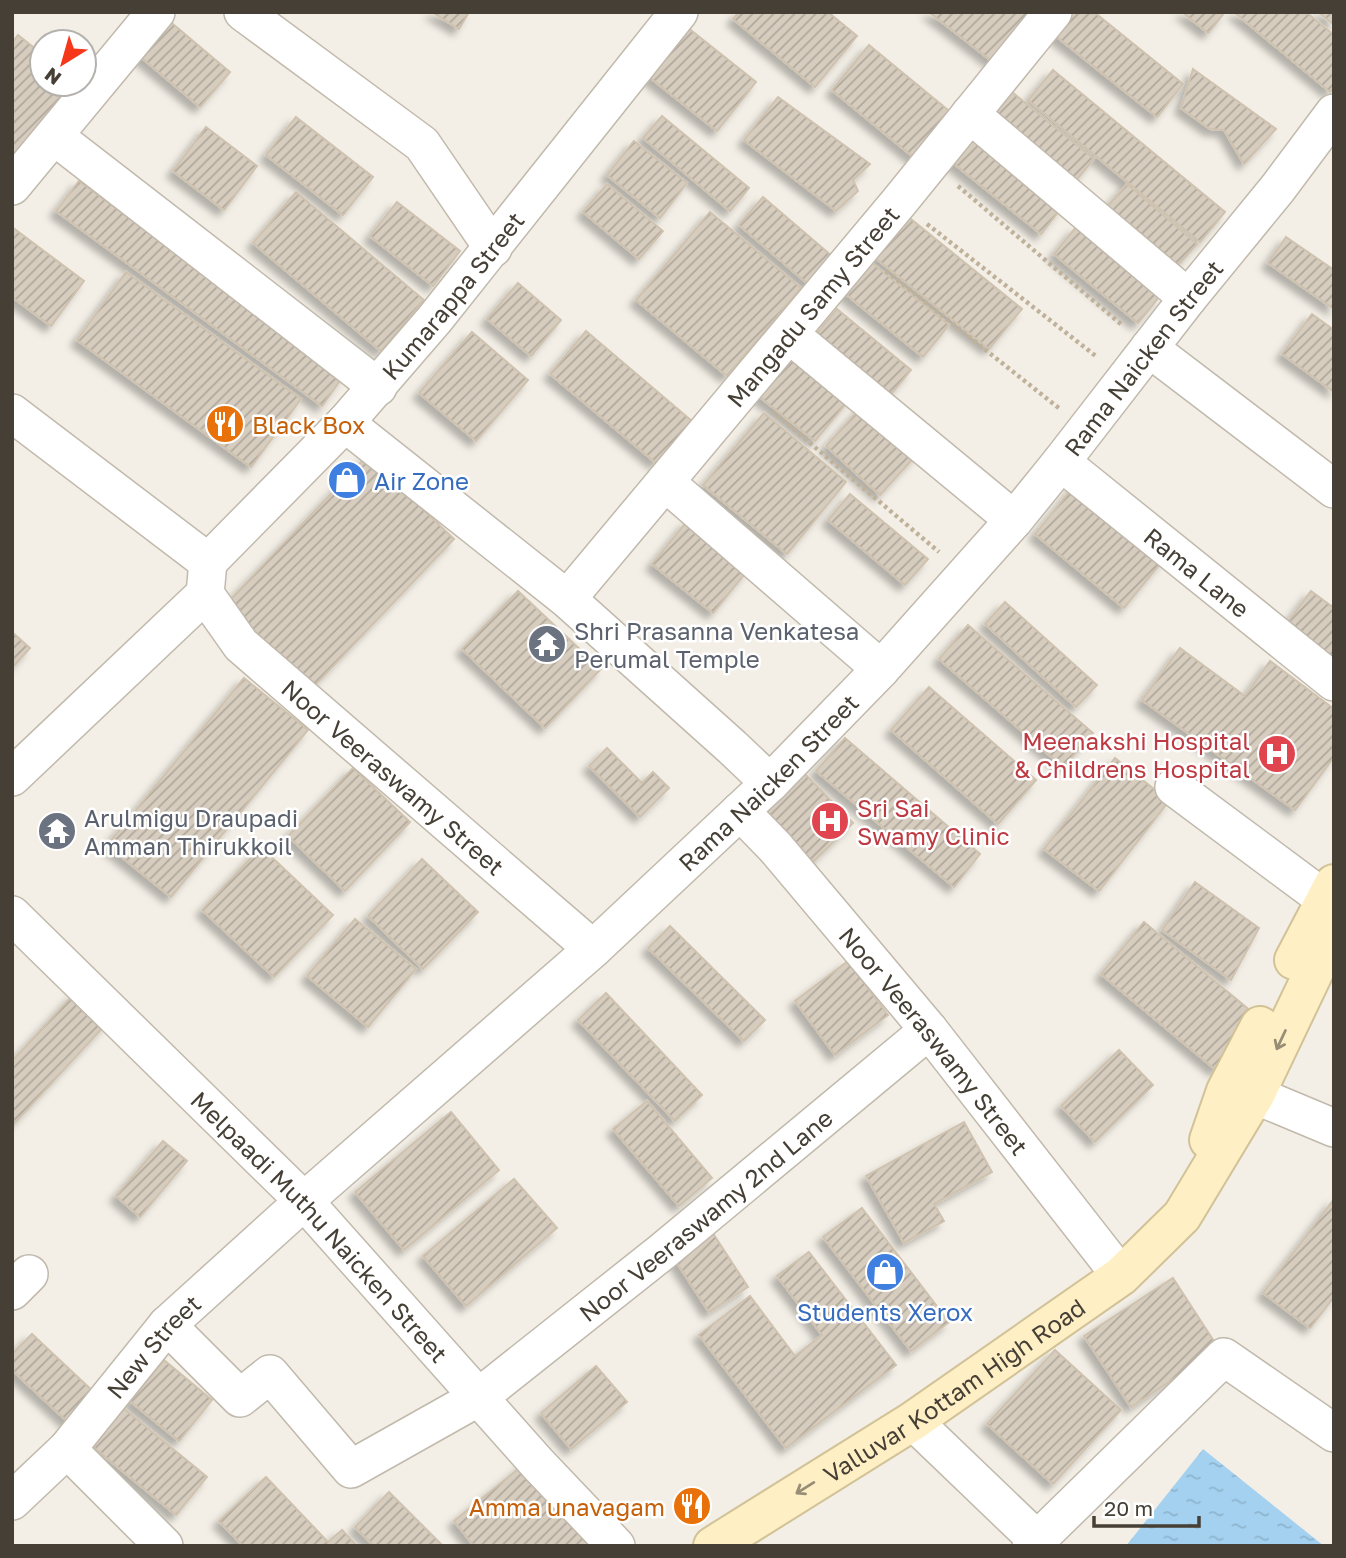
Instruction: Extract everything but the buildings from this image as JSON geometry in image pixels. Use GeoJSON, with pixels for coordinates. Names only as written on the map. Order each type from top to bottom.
{"type":"FeatureCollection","features":[{"type":"Feature","properties":{"kind":"main road","name":"Valluvar Kottam High Road"},"geometry":{"type":"LineString","coordinates":[[713,1546],[913,1421],[1121,1276],[1182,1216],[1255,1095],[1318,963],[1331,906]]}},
{"type":"Feature","properties":{"kind":"main road","name":"Valluvar Kottam High Road"},"geometry":{"type":"LineString","coordinates":[[1182,1216],[1226,1091],[1331,906]]}},
{"type":"Feature","properties":{"kind":"street"},"geometry":{"type":"LineString","coordinates":[[12,186],[156,12]]}},
{"type":"Feature","properties":{"kind":"street"},"geometry":{"type":"LineString","coordinates":[[243,12],[422,144],[493,248]]}},
{"type":"Feature","properties":{"kind":"street","name":"Kumarappa Street"},"geometry":{"type":"LineString","coordinates":[[206,578],[434,320],[679,12]]}},
{"type":"Feature","properties":{"kind":"street","name":"Mangadu Samy Street"},"geometry":{"type":"LineString","coordinates":[[567,599],[899,202],[1053,12]]}},
{"type":"Feature","properties":{"kind":"street","name":"Rama Naicken Street"},"geometry":{"type":"LineString","coordinates":[[304,1201],[593,949],[770,783],[881,669],[1014,520],[1278,188],[1334,113]]}},
{"type":"Feature","properties":{"kind":"street"},"geometry":{"type":"LineString","coordinates":[[970,114],[1188,298]]}},
{"type":"Feature","properties":{"kind":"street"},"geometry":{"type":"LineString","coordinates":[[54,136],[377,387]]}},
{"type":"Feature","properties":{"kind":"street"},"geometry":{"type":"LineString","coordinates":[[789,334],[1014,520]]}},
{"type":"Feature","properties":{"kind":"street"},"geometry":{"type":"LineString","coordinates":[[1149,348],[1334,489]]}},
{"type":"Feature","properties":{"kind":"street","name":"Noor Veeraswamy Street"},"geometry":{"type":"LineString","coordinates":[[12,413],[206,578],[241,645],[593,949]]}},
{"type":"Feature","properties":{"kind":"street"},"geometry":{"type":"LineString","coordinates":[[345,423],[567,599],[770,783]]}},
{"type":"Feature","properties":{"kind":"street","name":"Rama Lane"},"geometry":{"type":"LineString","coordinates":[[1061,462],[1334,682]]}},
{"type":"Feature","properties":{"kind":"street"},"geometry":{"type":"LineString","coordinates":[[665,482],[881,669]]}},
{"type":"Feature","properties":{"kind":"street"},"geometry":{"type":"LineString","coordinates":[[12,777],[206,578]]}},
{"type":"Feature","properties":{"kind":"street"},"geometry":{"type":"LineString","coordinates":[[1174,787],[1331,906]]}},
{"type":"Feature","properties":{"kind":"street","name":"Noor Veeraswamy Street"},"geometry":{"type":"LineString","coordinates":[[740,811],[775,847],[929,1030],[1121,1276]]}},
{"type":"Feature","properties":{"kind":"street","name":"Melpaadi Muthu Naicken Street"},"geometry":{"type":"LineString","coordinates":[[12,915],[304,1201],[538,1464],[616,1546]]}},
{"type":"Feature","properties":{"kind":"street","name":"Noor Veeraswamy 2nd Lane"},"geometry":{"type":"LineString","coordinates":[[167,1325],[240,1398],[270,1374],[351,1469],[479,1397],[663,1251],[929,1030]]}},
{"type":"Feature","properties":{"kind":"street"},"geometry":{"type":"LineString","coordinates":[[1255,1095],[1334,1128]]}},
{"type":"Feature","properties":{"kind":"street","name":"New Street"},"geometry":{"type":"LineString","coordinates":[[12,1502],[67,1449],[167,1325],[304,1201]]}},
{"type":"Feature","properties":{"kind":"street"},"geometry":{"type":"LineString","coordinates":[[913,1421],[1034,1543],[1224,1357],[1334,1433]]}},
{"type":"Feature","properties":{"kind":"street"},"geometry":{"type":"LineString","coordinates":[[67,1449],[164,1546]]}},
{"type":"Feature","properties":{"kind":"path"},"geometry":{"type":"LineString","coordinates":[[931,163],[1149,348]]}},
{"type":"Feature","properties":{"kind":"path"},"geometry":{"type":"LineString","coordinates":[[899,202],[1125,379]]}},
{"type":"Feature","properties":{"kind":"path"},"geometry":{"type":"LineString","coordinates":[[859,250],[1086,429]]}},
{"type":"Feature","properties":{"kind":"path"},"geometry":{"type":"LineString","coordinates":[[744,387],[966,575]]}},
{"type":"Feature","properties":{"kind":"water"},"geometry":{"type":"Polygon","coordinates":[[[1203,1449],[1324,1546],[1126,1546],[1203,1449]]]}},
{"type":"Feature","properties":{"kind":"place","name":"Black Box"},"geometry":{"type":"Point","coordinates":[225,424]}},
{"type":"Feature","properties":{"kind":"place","name":"Air Zone"},"geometry":{"type":"Point","coordinates":[347,480]}},
{"type":"Feature","properties":{"kind":"place","name":"Shri Prasanna Venkatesa Perumal Temple"},"geometry":{"type":"Point","coordinates":[547,644]}},
{"type":"Feature","properties":{"kind":"place","name":"Meenakshi Hospital & Childrens Hospital"},"geometry":{"type":"Point","coordinates":[1277,754]}},
{"type":"Feature","properties":{"kind":"place","name":"Sri Sai Swamy Clinic"},"geometry":{"type":"Point","coordinates":[830,821]}},
{"type":"Feature","properties":{"kind":"place","name":"Arulmigu Draupadi Amman Thirukkoil"},"geometry":{"type":"Point","coordinates":[57,831]}},
{"type":"Feature","properties":{"kind":"place","name":"Students Xerox"},"geometry":{"type":"Point","coordinates":[885,1272]}},
{"type":"Feature","properties":{"kind":"place","name":"Amma unavagam"},"geometry":{"type":"Point","coordinates":[692,1506]}}]}
